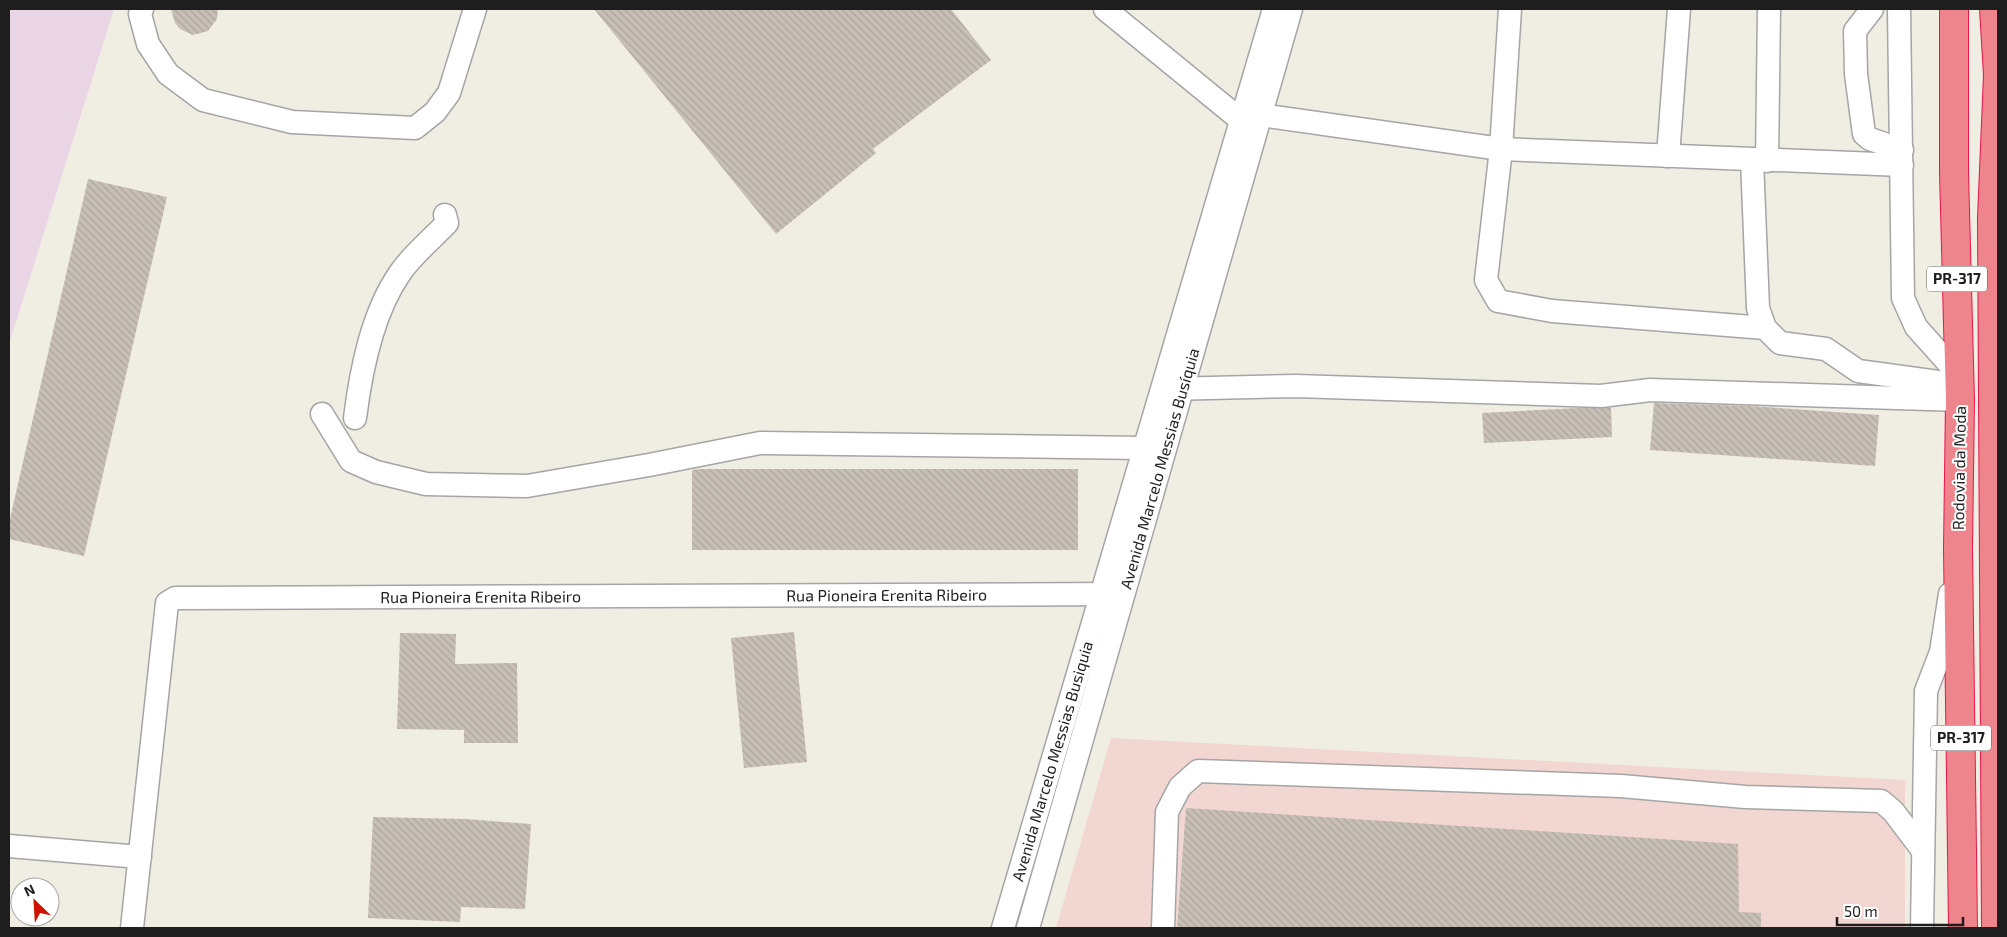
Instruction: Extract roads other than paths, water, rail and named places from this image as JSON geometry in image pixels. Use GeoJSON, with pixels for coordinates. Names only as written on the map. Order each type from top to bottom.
{"type":"FeatureCollection","features":[{"type":"Feature","properties":{"kind":"highway","name":"Rodovia da Moda"},"geometry":{"type":"LineString","coordinates":[[1954,9],[1954,172],[1960,387],[1958,549],[1963,928]]}},
{"type":"Feature","properties":{"kind":"highway","name":"Rodovia da Moda"},"geometry":{"type":"LineString","coordinates":[[1994,9],[1998,75],[1995,224],[1996,928]]}},
{"type":"Feature","properties":{"kind":"street"},"geometry":{"type":"LineString","coordinates":[[142,9],[140,14],[148,44],[168,74],[203,100],[292,122],[415,128],[435,112],[449,93],[475,9]]}},
{"type":"Feature","properties":{"kind":"street"},"geometry":{"type":"LineString","coordinates":[[1105,9],[1252,118],[1501,149],[1760,160],[1902,157]]}},
{"type":"Feature","properties":{"kind":"street","name":"Avenida Marcelo Messias Busíquia"},"geometry":{"type":"LineString","coordinates":[[1252,118],[1274,9]]}},
{"type":"Feature","properties":{"kind":"street","name":"Avenida Marcelo Messias Busíquia"},"geometry":{"type":"LineString","coordinates":[[1028,928],[1123,594],[1172,390],[1252,118],[1291,9]]}},
{"type":"Feature","properties":{"kind":"street"},"geometry":{"type":"LineString","coordinates":[[1510,9],[1501,149],[1486,280],[1498,302],[1552,311],[1765,328]]}},
{"type":"Feature","properties":{"kind":"street"},"geometry":{"type":"LineString","coordinates":[[1668,156],[1679,9]]}},
{"type":"Feature","properties":{"kind":"street"},"geometry":{"type":"LineString","coordinates":[[1769,9],[1760,160],[1758,308],[1765,328],[1780,343],[1826,349],[1858,371],[1960,387]]}},
{"type":"Feature","properties":{"kind":"street"},"geometry":{"type":"LineString","coordinates":[[1872,9],[1855,30],[1856,74],[1864,134],[1870,140],[1902,157]]}},
{"type":"Feature","properties":{"kind":"street"},"geometry":{"type":"LineString","coordinates":[[1900,9],[1903,298],[1916,327],[1960,387]]}},
{"type":"Feature","properties":{"kind":"street"},"geometry":{"type":"LineString","coordinates":[[355,418],[360,380],[379,314],[400,273],[447,224],[445,215]]}},
{"type":"Feature","properties":{"kind":"street"},"geometry":{"type":"LineString","coordinates":[[1172,390],[1296,386],[1601,396],[1650,390],[1960,387]]}},
{"type":"Feature","properties":{"kind":"street","name":"Avenida Marcelo Messias Busíquia"},"geometry":{"type":"LineString","coordinates":[[1100,594],[1143,448],[1172,390]]}},
{"type":"Feature","properties":{"kind":"street"},"geometry":{"type":"LineString","coordinates":[[322,414],[351,461],[376,472],[426,484],[527,486],[760,443],[1143,448]]}},
{"type":"Feature","properties":{"kind":"street"},"geometry":{"type":"LineString","coordinates":[[1922,928],[1917,842],[1926,691],[1940,652],[1958,549]]}},
{"type":"Feature","properties":{"kind":"street","name":"Avenida Marcelo Messias Busiquia"},"geometry":{"type":"LineString","coordinates":[[1003,928],[1100,594]]}},
{"type":"Feature","properties":{"kind":"street","name":"Rua Pioneira Erenita Ribeiro"},"geometry":{"type":"LineString","coordinates":[[132,928],[167,603],[175,598],[1123,594]]}},
{"type":"Feature","properties":{"kind":"street"},"geometry":{"type":"LineString","coordinates":[[1163,928],[1167,812],[1180,787],[1198,771],[1621,786],[1745,797],[1881,802],[1893,811],[1917,842]]}},
{"type":"Feature","properties":{"kind":"street"},"geometry":{"type":"LineString","coordinates":[[9,846],[140,857]]}}]}
